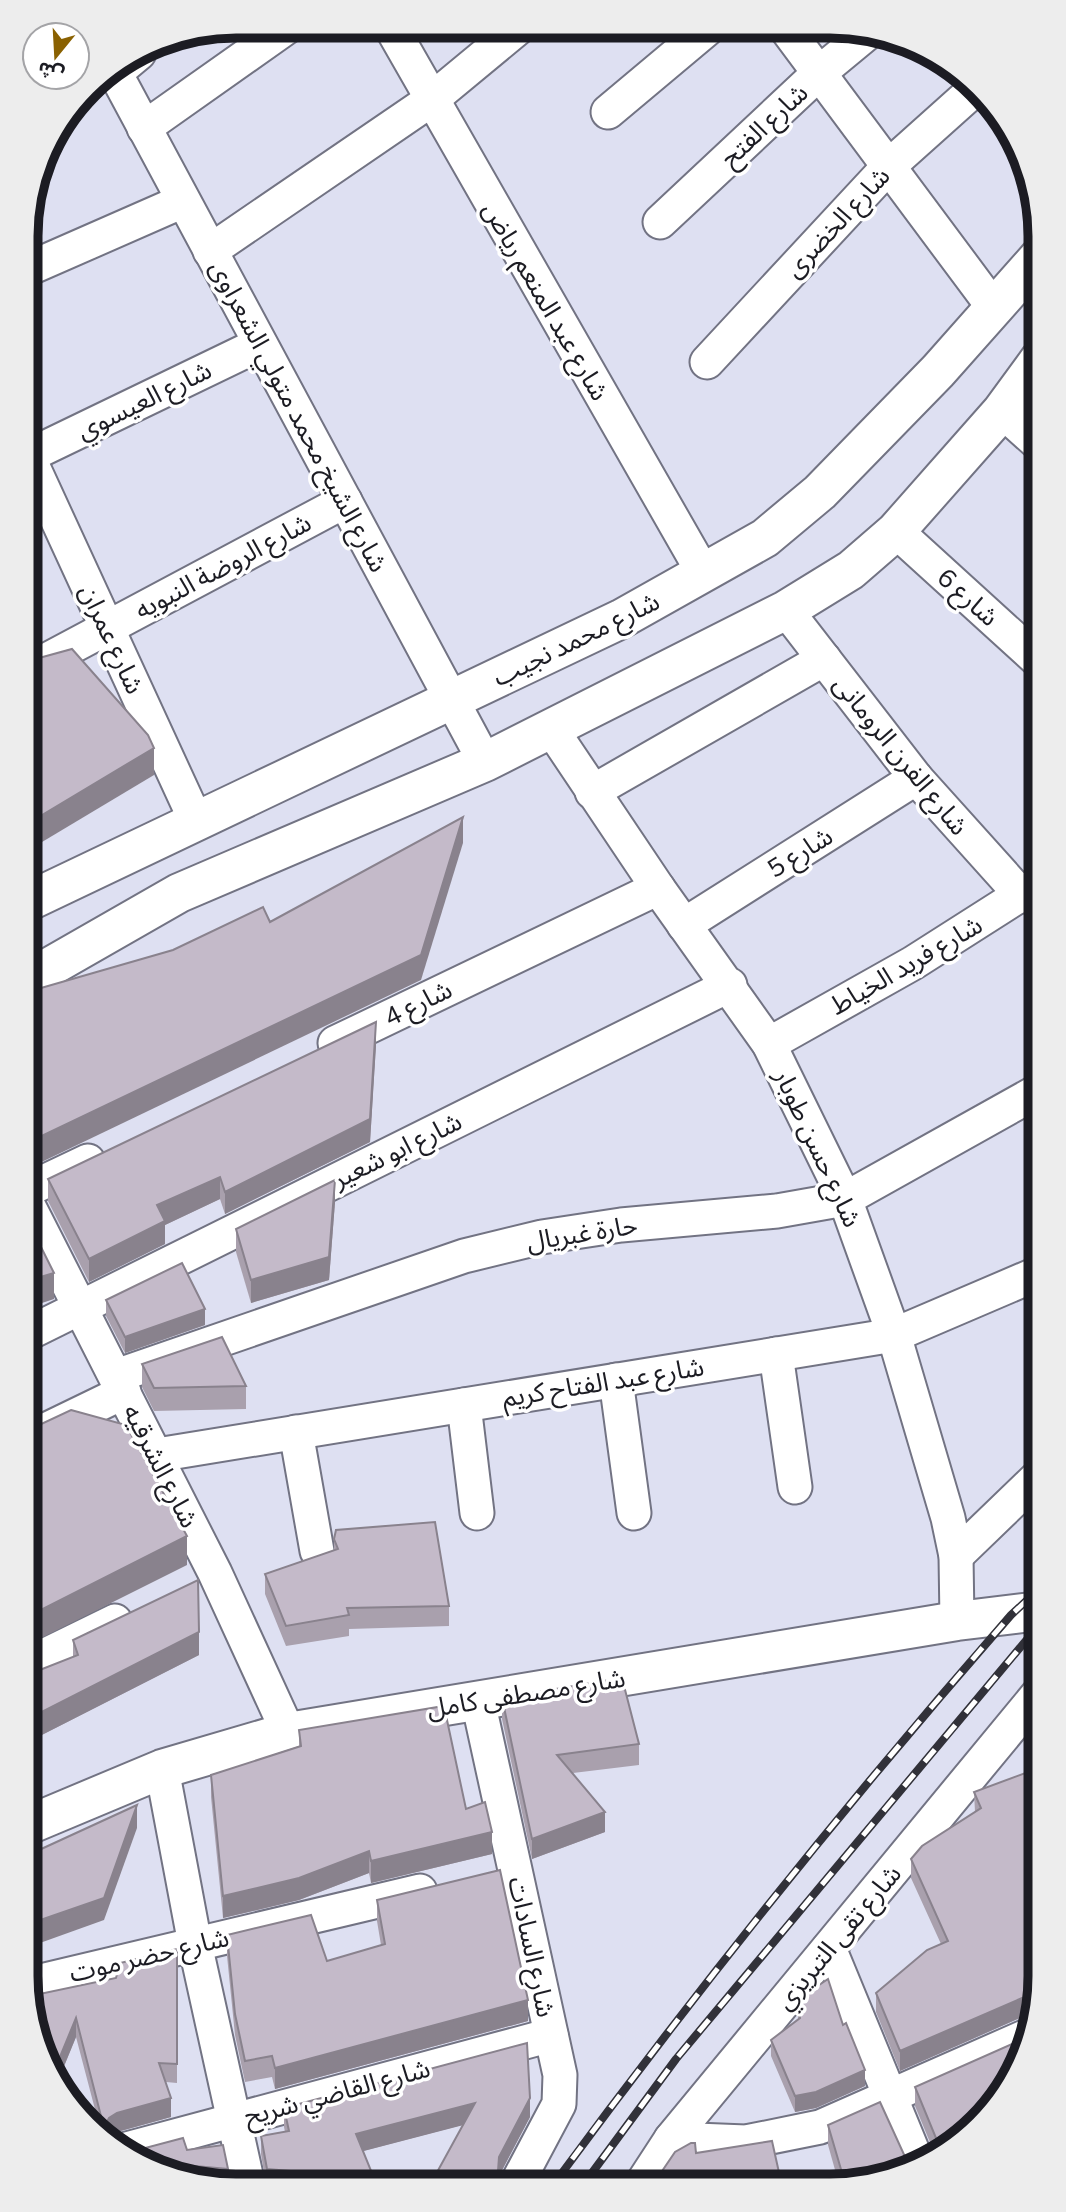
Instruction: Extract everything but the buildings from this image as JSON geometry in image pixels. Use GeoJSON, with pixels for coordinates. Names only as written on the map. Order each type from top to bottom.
{"type":"FeatureCollection","features":[{"type":"Feature","properties":{"kind":"main road","name":"شارع محمد نجيب"},"geometry":{"type":"LineString","coordinates":[[39,896],[621,619],[765,538],[820,492],[1028,270]]}},
{"type":"Feature","properties":{"kind":"main road"},"geometry":{"type":"LineString","coordinates":[[39,973],[179,893],[485,762],[786,610],[851,570],[896,531],[1002,411],[1028,376]]}},
{"type":"Feature","properties":{"kind":"main road","name":"شارع مصطفى كامل"},"geometry":{"type":"LineString","coordinates":[[38,1821],[162,1769],[288,1732],[957,1621],[1027,1612]]}},
{"type":"Feature","properties":{"kind":"street"},"geometry":{"type":"LineString","coordinates":[[608,112],[697,38]]}},
{"type":"Feature","properties":{"kind":"street"},"geometry":{"type":"LineString","coordinates":[[793,38],[994,308]]}},
{"type":"Feature","properties":{"kind":"street"},"geometry":{"type":"LineString","coordinates":[[144,128],[269,39]]}},
{"type":"Feature","properties":{"kind":"street","name":"شارع عبد المنعم رياض"},"geometry":{"type":"LineString","coordinates":[[397,39],[704,574]]}},
{"type":"Feature","properties":{"kind":"street"},"geometry":{"type":"LineString","coordinates":[[210,251],[431,100],[505,39]]}},
{"type":"Feature","properties":{"kind":"street","name":"شارع الفتح"},"geometry":{"type":"LineString","coordinates":[[660,222],[819,73],[858,41]]}},
{"type":"Feature","properties":{"kind":"street","name":"شارع الشيخ محمد متولي الشعراوى"},"geometry":{"type":"LineString","coordinates":[[125,73],[144,128],[485,762]]}},
{"type":"Feature","properties":{"kind":"street","name":"شارع الخضرى"},"geometry":{"type":"LineString","coordinates":[[707,362],[889,166],[968,96]]}},
{"type":"Feature","properties":{"kind":"street"},"geometry":{"type":"LineString","coordinates":[[39,264],[183,201]]}},
{"type":"Feature","properties":{"kind":"street","name":"شارع العيسوي"},"geometry":{"type":"LineString","coordinates":[[39,451],[260,344]]}},
{"type":"Feature","properties":{"kind":"street"},"geometry":{"type":"LineString","coordinates":[[1002,411],[1028,434]]}},
{"type":"Feature","properties":{"kind":"street","name":"شارع عمران"},"geometry":{"type":"LineString","coordinates":[[39,479],[196,821]]}},
{"type":"Feature","properties":{"kind":"street","name":"شارع الروضة النبويه"},"geometry":{"type":"LineString","coordinates":[[39,664],[345,501]]}},
{"type":"Feature","properties":{"kind":"street","name":"شارع 6"},"geometry":{"type":"LineString","coordinates":[[896,531],[1028,651]]}},
{"type":"Feature","properties":{"kind":"street","name":"شارع الفرن الرومانى"},"geometry":{"type":"LineString","coordinates":[[786,610],[916,778],[1028,887]]}},
{"type":"Feature","properties":{"kind":"street"},"geometry":{"type":"LineString","coordinates":[[592,792],[824,659]]}},
{"type":"Feature","properties":{"kind":"street","name":"شارع حسن طوبار"},"geometry":{"type":"LineString","coordinates":[[552,730],[658,888],[730,985],[769,1044],[845,1199],[894,1335],[956,1556],[957,1621]]}},
{"type":"Feature","properties":{"kind":"street","name":"شارع 5"},"geometry":{"type":"LineString","coordinates":[[684,925],[916,778]]}},
{"type":"Feature","properties":{"kind":"street","name":"شارع 4"},"geometry":{"type":"LineString","coordinates":[[305,1058],[658,888]]}},
{"type":"Feature","properties":{"kind":"street","name":"شارع فريد الخياط"},"geometry":{"type":"LineString","coordinates":[[769,1044],[912,963],[1028,890]]}},
{"type":"Feature","properties":{"kind":"street","name":"شارع ابو شعير"},"geometry":{"type":"LineString","coordinates":[[38,1328],[730,985]]}},
{"type":"Feature","properties":{"kind":"street","name":"حارة غبريال"},"geometry":{"type":"LineString","coordinates":[[38,1432],[120,1384],[464,1256],[542,1237],[621,1225],[777,1211],[845,1199],[1028,1097]]}},
{"type":"Feature","properties":{"kind":"street"},"geometry":{"type":"LineString","coordinates":[[38,1185],[115,1148]]}},
{"type":"Feature","properties":{"kind":"street","name":"شارع الشرقيه"},"geometry":{"type":"LineString","coordinates":[[38,1225],[157,1455],[202,1579],[288,1732]]}},
{"type":"Feature","properties":{"kind":"street","name":"شارع عبد الفتاح كريم"},"geometry":{"type":"LineString","coordinates":[[157,1455],[894,1335],[1027,1278]]}},
{"type":"Feature","properties":{"kind":"street"},"geometry":{"type":"LineString","coordinates":[[776,1354],[795,1486]]}},
{"type":"Feature","properties":{"kind":"street"},"geometry":{"type":"LineString","coordinates":[[616,1380],[634,1513]]}},
{"type":"Feature","properties":{"kind":"street"},"geometry":{"type":"LineString","coordinates":[[464,1405],[477,1513]]}},
{"type":"Feature","properties":{"kind":"street"},"geometry":{"type":"LineString","coordinates":[[296,1432],[317,1551]]}},
{"type":"Feature","properties":{"kind":"street"},"geometry":{"type":"LineString","coordinates":[[956,1556],[1027,1487]]}},
{"type":"Feature","properties":{"kind":"street"},"geometry":{"type":"LineString","coordinates":[[38,1659],[139,1609]]}},
{"type":"Feature","properties":{"kind":"street","name":"شارع السادات"},"geometry":{"type":"LineString","coordinates":[[478,1701],[502,1871],[560,2074],[559,2104],[522,2174]]}},
{"type":"Feature","properties":{"kind":"street","name":"شارع تقى التبريزي"},"geometry":{"type":"LineString","coordinates":[[648,2174],[671,2139],[1027,1707]]}},
{"type":"Feature","properties":{"kind":"street"},"geometry":{"type":"LineString","coordinates":[[162,1769],[195,1944],[245,2174]]}},
{"type":"Feature","properties":{"kind":"street","name":"شارع حضر موت"},"geometry":{"type":"LineString","coordinates":[[38,1982],[449,1884]]}},
{"type":"Feature","properties":{"kind":"street"},"geometry":{"type":"LineString","coordinates":[[829,1948],[914,2154]]}},
{"type":"Feature","properties":{"kind":"street","name":"شارع القاضي شريح"},"geometry":{"type":"LineString","coordinates":[[137,2146],[551,2035]]}},
{"type":"Feature","properties":{"kind":"street"},"geometry":{"type":"LineString","coordinates":[[671,2139],[746,2142],[821,2127],[890,2095],[1014,2047]]}},
{"type":"Feature","properties":{"kind":"railway"},"geometry":{"type":"LineString","coordinates":[[561,2174],[719,1966],[834,1824],[1011,1615],[1027,1600]]}},
{"type":"Feature","properties":{"kind":"railway"},"geometry":{"type":"LineString","coordinates":[[591,2174],[676,2059],[1027,1639]]}}]}
